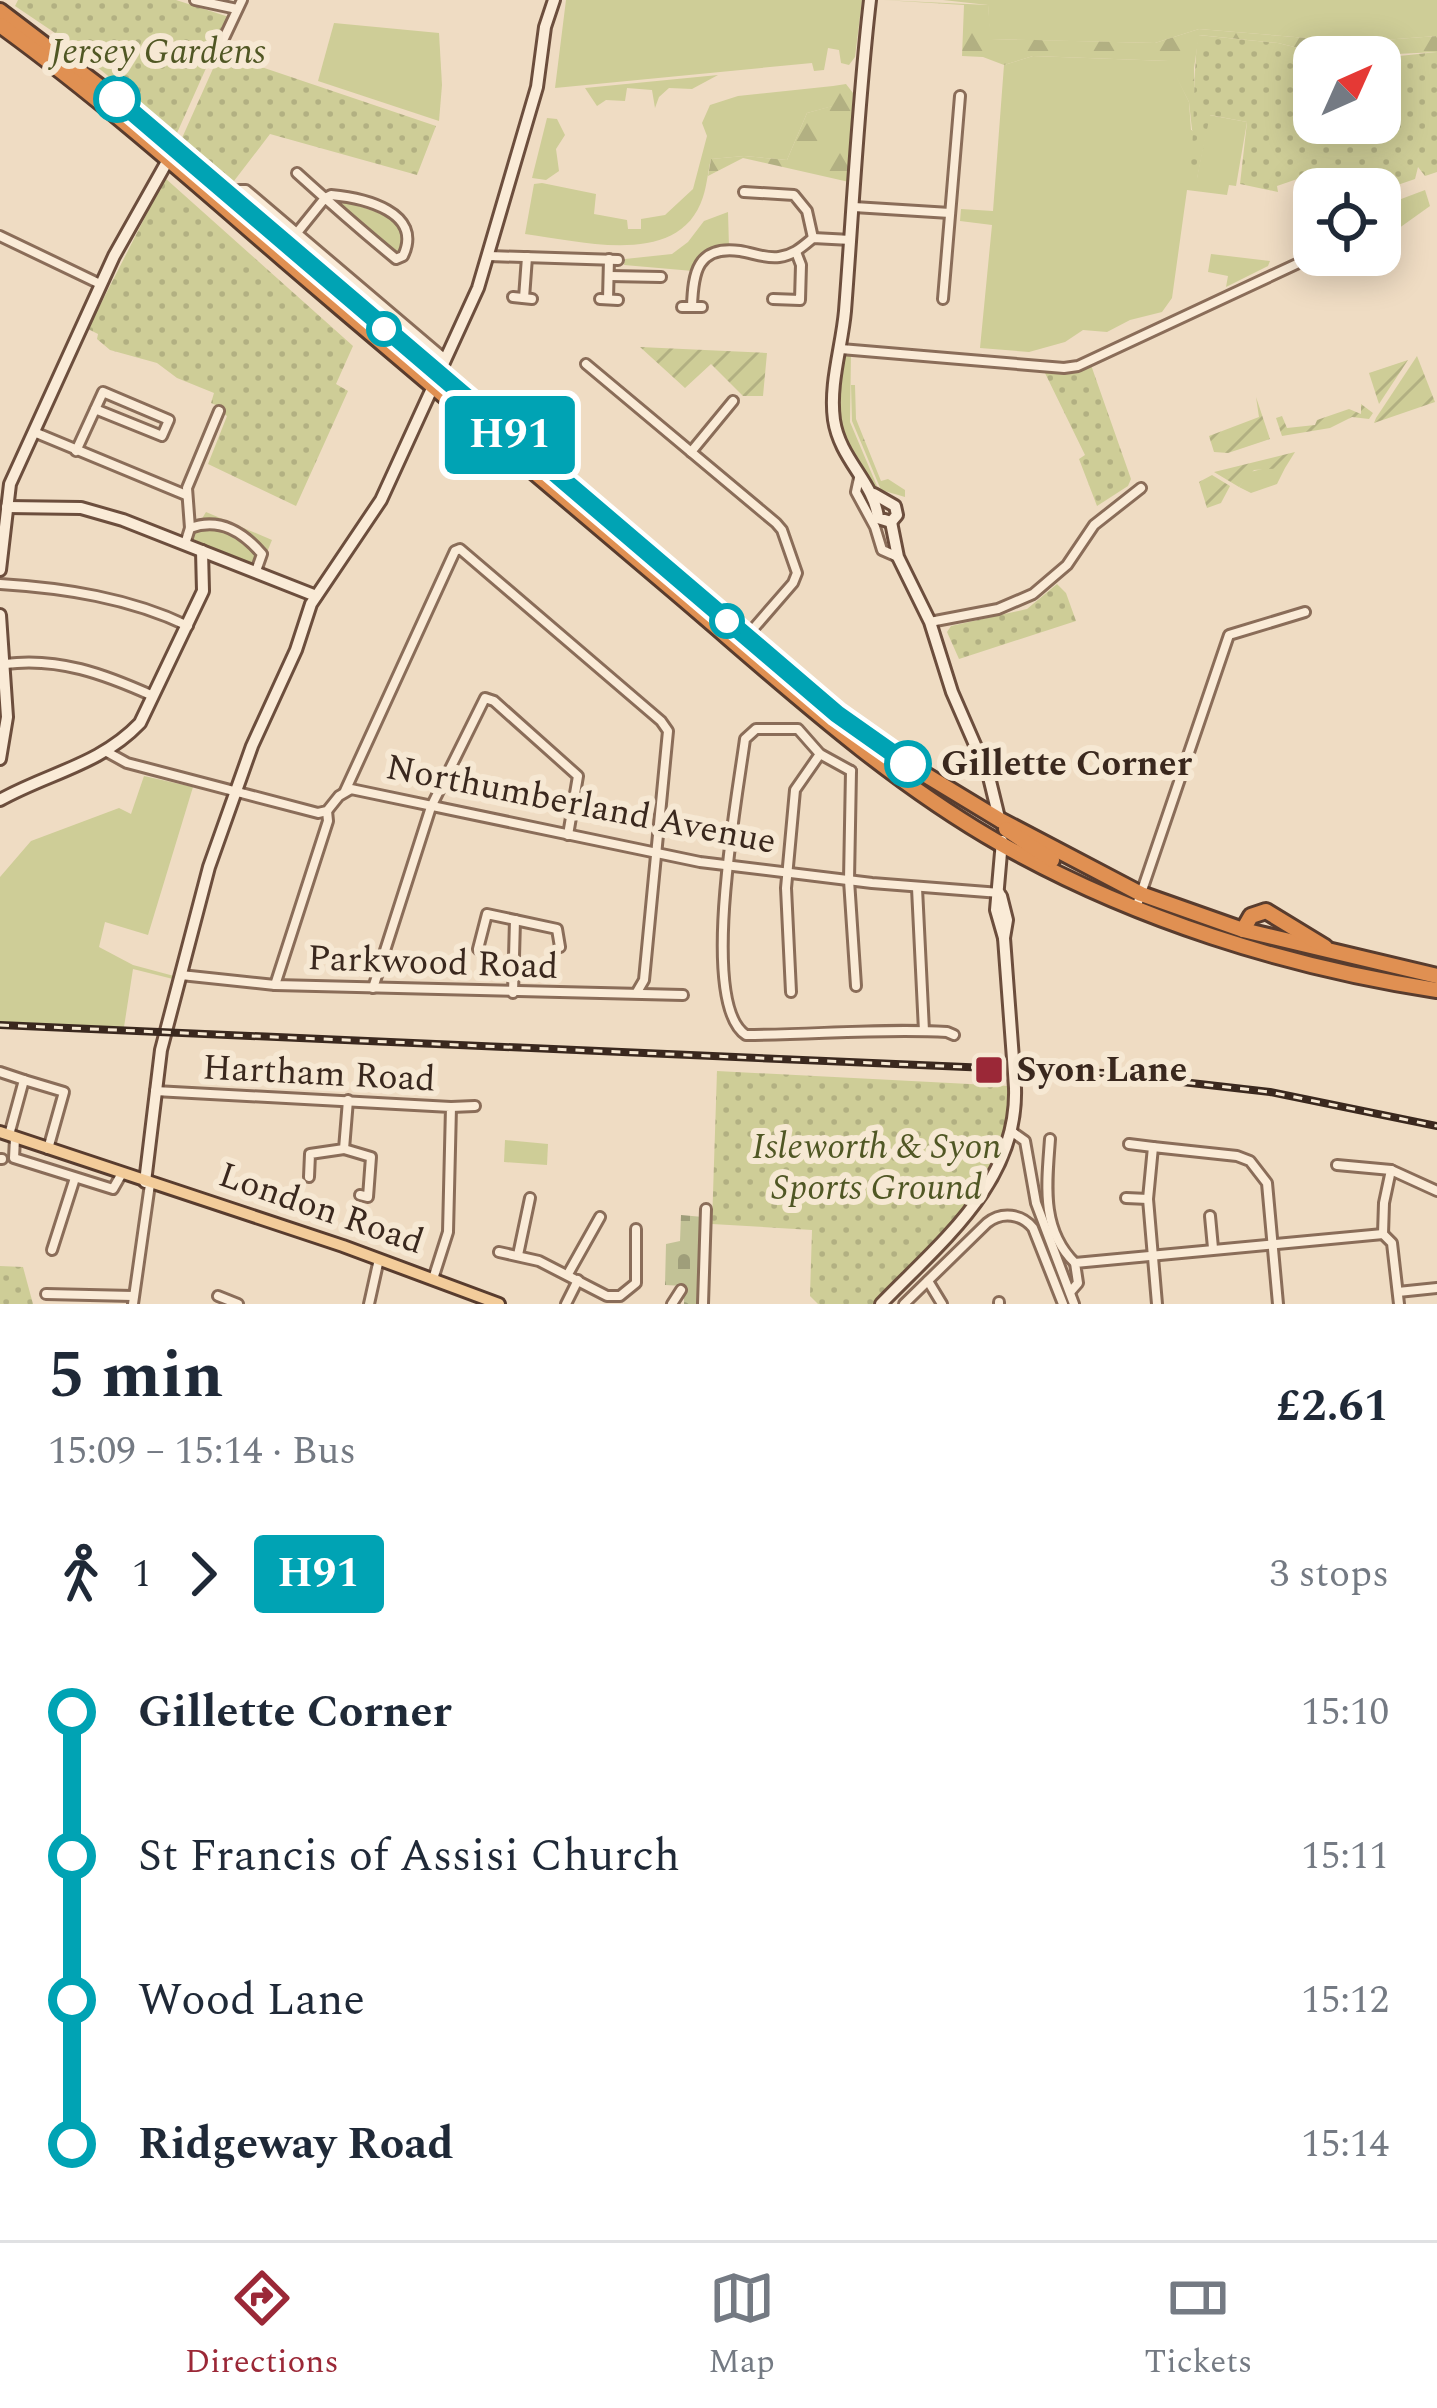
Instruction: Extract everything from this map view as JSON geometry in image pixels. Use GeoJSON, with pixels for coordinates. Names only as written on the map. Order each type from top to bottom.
{"type":"FeatureCollection","features":[{"type":"Feature","properties":{"kind":"highway"},"geometry":{"type":"LineString","coordinates":[[0,11],[129,109],[436,381],[871,754],[955,816],[1078,882],[1243,930],[1437,976]]}},
{"type":"Feature","properties":{"kind":"highway"},"geometry":{"type":"LineString","coordinates":[[0,25],[864,736],[1139,901],[1264,952],[1437,990]]}},
{"type":"Feature","properties":{"kind":"highway"},"geometry":{"type":"LineString","coordinates":[[926,775],[950,800],[989,825],[1002,844]]}},
{"type":"Feature","properties":{"kind":"highway"},"geometry":{"type":"LineString","coordinates":[[1000,820],[1018,840],[1078,882]]}},
{"type":"Feature","properties":{"kind":"highway"},"geometry":{"type":"LineString","coordinates":[[1243,930],[1251,916],[1266,911],[1352,958]]}},
{"type":"Feature","properties":{"kind":"highway"},"geometry":{"type":"LineString","coordinates":[[1243,930],[1264,952]]}},
{"type":"Feature","properties":{"kind":"main road","name":"London Road"},"geometry":{"type":"LineString","coordinates":[[8,1135],[379,1259],[498,1304]]}},
{"type":"Feature","properties":{"kind":"street"},"geometry":{"type":"LineString","coordinates":[[195,0],[239,5],[218,51]]}},
{"type":"Feature","properties":{"kind":"street"},"geometry":{"type":"LineString","coordinates":[[46,1294],[133,1300],[161,1050],[209,867],[316,596],[381,500],[489,256],[537,87],[545,27],[554,0]]}},
{"type":"Feature","properties":{"kind":"street"},"geometry":{"type":"LineString","coordinates":[[870,0],[834,421],[844,455],[882,505],[878,518],[891,523],[898,557],[930,622],[1000,820],[997,915],[1004,938],[1016,1088],[1011,1131],[998,1169],[972,1209],[881,1304]]}},
{"type":"Feature","properties":{"kind":"street"},"geometry":{"type":"LineString","coordinates":[[0,11],[7,1]]}},
{"type":"Feature","properties":{"kind":"street"},"geometry":{"type":"LineString","coordinates":[[943,299],[960,96]]}},
{"type":"Feature","properties":{"kind":"street"},"geometry":{"type":"LineString","coordinates":[[0,570],[10,484],[100,284],[167,160]]}},
{"type":"Feature","properties":{"kind":"street"},"geometry":{"type":"LineString","coordinates":[[296,234],[325,199],[347,196],[392,211],[406,229],[408,242],[403,256],[396,259],[325,199],[297,172]]}},
{"type":"Feature","properties":{"kind":"street"},"geometry":{"type":"LineString","coordinates":[[744,192],[765,188],[802,201],[813,238]]}},
{"type":"Feature","properties":{"kind":"street"},"geometry":{"type":"LineString","coordinates":[[231,198],[246,190],[445,359]]}},
{"type":"Feature","properties":{"kind":"street"},"geometry":{"type":"LineString","coordinates":[[854,206],[950,213]]}},
{"type":"Feature","properties":{"kind":"street"},"geometry":{"type":"LineString","coordinates":[[0,236],[100,284]]}},
{"type":"Feature","properties":{"kind":"street"},"geometry":{"type":"LineString","coordinates":[[692,307],[694,274],[711,255],[737,250],[768,258],[796,252],[813,238],[851,240]]}},
{"type":"Feature","properties":{"kind":"street"},"geometry":{"type":"LineString","coordinates":[[773,299],[800,300],[801,265],[796,252]]}},
{"type":"Feature","properties":{"kind":"street"},"geometry":{"type":"LineString","coordinates":[[489,256],[614,260],[609,300]]}},
{"type":"Feature","properties":{"kind":"street"},"geometry":{"type":"LineString","coordinates":[[513,297],[528,298],[527,257]]}},
{"type":"Feature","properties":{"kind":"street"},"geometry":{"type":"LineString","coordinates":[[842,349],[1078,366],[1293,266]]}},
{"type":"Feature","properties":{"kind":"street"},"geometry":{"type":"LineString","coordinates":[[610,276],[661,277]]}},
{"type":"Feature","properties":{"kind":"street"},"geometry":{"type":"LineString","coordinates":[[586,364],[782,530],[797,573],[794,583],[746,637]]}},
{"type":"Feature","properties":{"kind":"street"},"geometry":{"type":"LineString","coordinates":[[76,451],[95,409],[103,392],[169,420],[162,436],[95,409]]}},
{"type":"Feature","properties":{"kind":"street"},"geometry":{"type":"LineString","coordinates":[[691,452],[734,401]]}},
{"type":"Feature","properties":{"kind":"street"},"geometry":{"type":"LineString","coordinates":[[185,544],[190,528],[186,495],[219,411]]}},
{"type":"Feature","properties":{"kind":"street"},"geometry":{"type":"LineString","coordinates":[[34,432],[186,495]]}},
{"type":"Feature","properties":{"kind":"street"},"geometry":{"type":"LineString","coordinates":[[859,478],[856,492],[882,550],[898,557]]}},
{"type":"Feature","properties":{"kind":"street"},"geometry":{"type":"LineString","coordinates":[[930,622],[998,609],[1033,594],[1067,565],[1094,525],[1142,490]]}},
{"type":"Feature","properties":{"kind":"street"},"geometry":{"type":"LineString","coordinates":[[7,507],[81,508],[316,596]]}},
{"type":"Feature","properties":{"kind":"street"},"geometry":{"type":"LineString","coordinates":[[190,528],[224,526],[245,535],[262,554],[256,571]]}},
{"type":"Feature","properties":{"kind":"street"},"geometry":{"type":"LineString","coordinates":[[344,791],[454,551],[460,549],[668,731],[644,980],[637,992]]}},
{"type":"Feature","properties":{"kind":"street"},"geometry":{"type":"LineString","coordinates":[[0,800],[107,752],[140,723],[203,592],[202,551]]}},
{"type":"Feature","properties":{"kind":"street"},"geometry":{"type":"LineString","coordinates":[[0,584],[43,586],[114,600],[155,610],[188,626]]}},
{"type":"Feature","properties":{"kind":"street"},"geometry":{"type":"LineString","coordinates":[[1139,901],[1229,635],[1305,612]]}},
{"type":"Feature","properties":{"kind":"street"},"geometry":{"type":"LineString","coordinates":[[0,615],[7,717],[0,759]]}},
{"type":"Feature","properties":{"kind":"street"},"geometry":{"type":"LineString","coordinates":[[5,664],[40,659],[117,680],[155,697]]}},
{"type":"Feature","properties":{"kind":"street"},"geometry":{"type":"LineString","coordinates":[[373,988],[431,807],[485,698],[578,776],[568,835]]}},
{"type":"Feature","properties":{"kind":"street"},"geometry":{"type":"LineString","coordinates":[[851,771],[820,754],[798,729],[756,729],[746,739],[720,948],[737,1028],[746,1035],[831,1036],[857,1029],[925,1030],[954,1036]]}},
{"type":"Feature","properties":{"kind":"street"},"geometry":{"type":"LineString","coordinates":[[107,752],[128,763],[318,813],[327,811],[328,821],[275,985]]}},
{"type":"Feature","properties":{"kind":"street"},"geometry":{"type":"LineString","coordinates":[[790,992],[787,872],[795,790],[820,754]]}},
{"type":"Feature","properties":{"kind":"street"},"geometry":{"type":"LineString","coordinates":[[856,986],[849,880],[851,771],[871,754]]}},
{"type":"Feature","properties":{"kind":"street","name":"Northumberland Avenue"},"geometry":{"type":"LineString","coordinates":[[327,811],[344,791],[655,854],[1000,894]]}},
{"type":"Feature","properties":{"kind":"street"},"geometry":{"type":"LineString","coordinates":[[917,888],[925,1030]]}},
{"type":"Feature","properties":{"kind":"street"},"geometry":{"type":"LineString","coordinates":[[478,949],[487,914],[557,929],[560,947]]}},
{"type":"Feature","properties":{"kind":"street"},"geometry":{"type":"LineString","coordinates":[[512,993],[515,920]]}},
{"type":"Feature","properties":{"kind":"street","name":"Parkwood Road"},"geometry":{"type":"LineString","coordinates":[[182,975],[275,985],[683,995]]}},
{"type":"Feature","properties":{"kind":"street"},"geometry":{"type":"LineString","coordinates":[[0,1072],[64,1092],[48,1149]]}},
{"type":"Feature","properties":{"kind":"street"},"geometry":{"type":"LineString","coordinates":[[8,1135],[24,1079]]}},
{"type":"Feature","properties":{"kind":"street","name":"Hartham Road"},"geometry":{"type":"LineString","coordinates":[[155,1091],[451,1107],[448,1232],[433,1279]]}},
{"type":"Feature","properties":{"kind":"street"},"geometry":{"type":"LineString","coordinates":[[344,1149],[348,1100]]}},
{"type":"Feature","properties":{"kind":"street"},"geometry":{"type":"LineString","coordinates":[[451,1107],[475,1106]]}},
{"type":"Feature","properties":{"kind":"street"},"geometry":{"type":"LineString","coordinates":[[1011,1131],[1025,1141],[1036,1203],[1074,1304]]}},
{"type":"Feature","properties":{"kind":"street","name":"London Road"},"geometry":{"type":"LineString","coordinates":[[8,1135],[14,1158],[116,1190],[121,1175]]}},
{"type":"Feature","properties":{"kind":"street"},"geometry":{"type":"LineString","coordinates":[[1050,1139],[1046,1203],[1066,1255],[1075,1263],[1078,1283],[1071,1291]]}},
{"type":"Feature","properties":{"kind":"street"},"geometry":{"type":"LineString","coordinates":[[1130,1144],[1250,1161],[1267,1183],[1278,1304]]}},
{"type":"Feature","properties":{"kind":"street"},"geometry":{"type":"LineString","coordinates":[[1154,1148],[1148,1199],[1157,1304]]}},
{"type":"Feature","properties":{"kind":"street"},"geometry":{"type":"LineString","coordinates":[[309,1177],[310,1150],[344,1149],[371,1157],[365,1199]]}},
{"type":"Feature","properties":{"kind":"street"},"geometry":{"type":"LineString","coordinates":[[1337,1165],[1391,1170],[1437,1191]]}},
{"type":"Feature","properties":{"kind":"street"},"geometry":{"type":"LineString","coordinates":[[1391,1170],[1383,1234],[1392,1243],[1399,1304]]}},
{"type":"Feature","properties":{"kind":"street"},"geometry":{"type":"LineString","coordinates":[[52,1250],[75,1178]]}},
{"type":"Feature","properties":{"kind":"street"},"geometry":{"type":"LineString","coordinates":[[518,1255],[530,1198]]}},
{"type":"Feature","properties":{"kind":"street"},"geometry":{"type":"LineString","coordinates":[[1126,1198],[1148,1199]]}},
{"type":"Feature","properties":{"kind":"street"},"geometry":{"type":"LineString","coordinates":[[703,1304],[706,1209]]}},
{"type":"Feature","properties":{"kind":"street"},"geometry":{"type":"LineString","coordinates":[[904,1304],[994,1217],[1015,1216],[1033,1228],[1063,1304]]}},
{"type":"Feature","properties":{"kind":"street"},"geometry":{"type":"LineString","coordinates":[[1210,1216],[1213,1248]]}},
{"type":"Feature","properties":{"kind":"street"},"geometry":{"type":"LineString","coordinates":[[568,1274],[600,1217]]}},
{"type":"Feature","properties":{"kind":"street"},"geometry":{"type":"LineString","coordinates":[[499,1252],[518,1255],[568,1274],[607,1296],[620,1297],[635,1283],[636,1229]]}},
{"type":"Feature","properties":{"kind":"street"},"geometry":{"type":"LineString","coordinates":[[1075,1263],[1383,1234]]}},
{"type":"Feature","properties":{"kind":"street"},"geometry":{"type":"LineString","coordinates":[[369,1304],[379,1259]]}},
{"type":"Feature","properties":{"kind":"street"},"geometry":{"type":"LineString","coordinates":[[566,1304],[578,1280]]}},
{"type":"Feature","properties":{"kind":"street"},"geometry":{"type":"LineString","coordinates":[[928,1281],[942,1304]]}},
{"type":"Feature","properties":{"kind":"street"},"geometry":{"type":"LineString","coordinates":[[1398,1292],[1437,1288]]}},
{"type":"Feature","properties":{"kind":"street"},"geometry":{"type":"LineString","coordinates":[[672,1304],[681,1290]]}},
{"type":"Feature","properties":{"kind":"street"},"geometry":{"type":"LineString","coordinates":[[218,1296],[238,1304]]}},
{"type":"Feature","properties":{"kind":"green space","name":"Jersey Gardens"},"geometry":{"type":"Polygon","coordinates":[[[18,0],[176,0],[229,17],[177,133],[61,37],[15,6],[18,0]]]}},
{"type":"Feature","properties":{"kind":"green space"},"geometry":{"type":"Polygon","coordinates":[[[566,0],[862,0],[855,57],[849,65],[841,63],[839,50],[828,48],[824,70],[814,71],[812,63],[555,88],[566,0]]]}},
{"type":"Feature","properties":{"kind":"green space"},"geometry":{"type":"Polygon","coordinates":[[[883,0],[988,5],[991,39],[1155,43],[1199,29],[1293,37],[1293,47],[1199,35],[1194,68],[1196,131],[1192,130],[1189,102],[1168,61],[1033,56],[1004,65],[962,56],[964,5],[883,0]]]}},
{"type":"Feature","properties":{"kind":"green space"},"geometry":{"type":"Polygon","coordinates":[[[943,0],[1437,0],[1437,36],[1293,37],[1199,29],[1155,43],[990,39],[988,5],[943,0]]]}},
{"type":"Feature","properties":{"kind":"green space"},"geometry":{"type":"Polygon","coordinates":[[[334,23],[439,33],[439,121],[318,81],[334,23]]]}},
{"type":"Feature","properties":{"kind":"green space"},"geometry":{"type":"Polygon","coordinates":[[[1198,35],[1293,47],[1293,144],[1401,144],[1401,56],[1437,52],[1437,172],[1425,176],[1418,167],[1415,179],[1401,184],[1401,168],[1293,168],[1293,180],[1277,186],[1278,192],[1240,184],[1247,122],[1210,115],[1197,179],[1189,178],[1198,35]]]}},
{"type":"Feature","properties":{"kind":"green space"},"geometry":{"type":"Polygon","coordinates":[[[1437,36],[1437,52],[1401,54],[1401,39],[1437,36]]]}},
{"type":"Feature","properties":{"kind":"green space","name":"Jersey Gardens"},"geometry":{"type":"Polygon","coordinates":[[[220,53],[436,126],[417,175],[270,134],[234,181],[182,138],[220,53]]]}},
{"type":"Feature","properties":{"kind":"green space"},"geometry":{"type":"Polygon","coordinates":[[[1033,56],[1169,61],[1189,102],[1191,130],[1196,131],[1190,178],[1197,178],[1209,115],[1247,122],[1236,186],[1229,185],[1227,195],[1187,190],[1172,298],[1162,312],[1107,332],[1083,330],[1065,342],[1029,352],[980,348],[992,225],[960,221],[961,209],[993,211],[1004,65],[1033,56]]]}},
{"type":"Feature","properties":{"kind":"green space"},"geometry":{"type":"Polygon","coordinates":[[[718,75],[692,89],[669,88],[655,108],[652,90],[627,88],[625,101],[606,100],[597,106],[585,88],[718,75]]]}},
{"type":"Feature","properties":{"kind":"green space"},"geometry":{"type":"Polygon","coordinates":[[[846,84],[853,93],[849,182],[743,158],[708,176],[711,159],[744,156],[787,160],[807,113],[832,106],[833,86],[846,84]]]}},
{"type":"Feature","properties":{"kind":"green space"},"geometry":{"type":"Polygon","coordinates":[[[833,86],[833,106],[807,113],[787,160],[711,159],[703,197],[691,220],[673,234],[626,245],[525,234],[534,184],[542,183],[596,194],[594,214],[627,220],[628,229],[641,229],[641,219],[665,215],[693,189],[707,136],[702,123],[710,105],[738,96],[833,86]]]}},
{"type":"Feature","properties":{"kind":"green space"},"geometry":{"type":"Polygon","coordinates":[[[547,118],[557,119],[565,135],[556,149],[559,171],[546,180],[532,178],[547,118]]]}},
{"type":"Feature","properties":{"kind":"green space"},"geometry":{"type":"Polygon","coordinates":[[[165,178],[353,346],[336,384],[348,391],[296,506],[208,464],[227,416],[223,408],[211,403],[214,393],[177,378],[157,363],[110,350],[88,329],[165,178]]]}},
{"type":"Feature","properties":{"kind":"green space"},"geometry":{"type":"Polygon","coordinates":[[[1425,190],[1430,206],[1401,227],[1401,199],[1425,190]]]}},
{"type":"Feature","properties":{"kind":"green space"},"geometry":{"type":"Polygon","coordinates":[[[336,198],[396,219],[405,240],[400,254],[333,201],[336,198]]]}},
{"type":"Feature","properties":{"kind":"green space"},"geometry":{"type":"Polygon","coordinates":[[[728,212],[729,247],[713,251],[693,271],[624,265],[625,259],[672,254],[704,221],[728,212]]]}},
{"type":"Feature","properties":{"kind":"green space"},"geometry":{"type":"Polygon","coordinates":[[[1211,254],[1270,261],[1226,287],[1228,276],[1208,272],[1211,254]]]}},
{"type":"Feature","properties":{"kind":"green space"},"geometry":{"type":"Polygon","coordinates":[[[640,347],[767,353],[763,396],[743,396],[711,364],[685,388],[640,347]]]}},
{"type":"Feature","properties":{"kind":"green space"},"geometry":{"type":"Polygon","coordinates":[[[851,353],[850,422],[880,493],[854,465],[842,430],[841,374],[845,355],[851,353]]]}},
{"type":"Feature","properties":{"kind":"green space"},"geometry":{"type":"Polygon","coordinates":[[[1417,356],[1435,402],[1374,423],[1376,418],[1417,356]]]}},
{"type":"Feature","properties":{"kind":"green space"},"geometry":{"type":"Polygon","coordinates":[[[1408,360],[1379,404],[1369,373],[1408,360]]]}},
{"type":"Feature","properties":{"kind":"green space"},"geometry":{"type":"Polygon","coordinates":[[[1091,365],[1131,479],[1128,486],[1097,506],[1079,459],[1085,455],[1045,373],[1091,365]]]}},
{"type":"Feature","properties":{"kind":"green space"},"geometry":{"type":"Polygon","coordinates":[[[851,385],[855,385],[856,419],[881,481],[888,479],[905,490],[905,497],[881,490],[852,421],[851,385]]]}},
{"type":"Feature","properties":{"kind":"green space"},"geometry":{"type":"Polygon","coordinates":[[[1256,397],[1270,439],[1228,453],[1214,452],[1209,436],[1259,417],[1256,397]]]}},
{"type":"Feature","properties":{"kind":"green space"},"geometry":{"type":"Polygon","coordinates":[[[1361,404],[1373,413],[1369,419],[1352,417],[1330,428],[1282,436],[1276,418],[1282,416],[1287,428],[1315,425],[1317,420],[1349,409],[1361,414],[1361,404]]]}},
{"type":"Feature","properties":{"kind":"green space"},"geometry":{"type":"Polygon","coordinates":[[[1295,452],[1285,468],[1254,470],[1239,487],[1214,472],[1295,452]]]}},
{"type":"Feature","properties":{"kind":"green space"},"geometry":{"type":"Polygon","coordinates":[[[1285,468],[1277,484],[1251,493],[1239,487],[1250,472],[1285,468]]]}},
{"type":"Feature","properties":{"kind":"green space"},"geometry":{"type":"Polygon","coordinates":[[[1212,475],[1230,486],[1221,503],[1207,508],[1199,482],[1212,475]]]}},
{"type":"Feature","properties":{"kind":"green space"},"geometry":{"type":"Polygon","coordinates":[[[206,512],[272,540],[261,567],[190,538],[206,512]]]}},
{"type":"Feature","properties":{"kind":"green space"},"geometry":{"type":"Polygon","coordinates":[[[1057,584],[1066,593],[1076,621],[959,659],[947,632],[951,626],[1027,609],[1057,584]]]}},
{"type":"Feature","properties":{"kind":"green space"},"geometry":{"type":"Polygon","coordinates":[[[144,776],[193,787],[148,935],[105,922],[99,947],[173,979],[133,969],[124,1027],[0,1022],[0,877],[31,841],[119,808],[131,814],[144,776]]]}},
{"type":"Feature","properties":{"kind":"green space","name":"Isleworth & Syon Sports Ground"},"geometry":{"type":"Polygon","coordinates":[[[717,1071],[1008,1086],[1009,1118],[1001,1149],[966,1206],[873,1304],[818,1304],[810,1296],[812,1230],[712,1224],[717,1071]]]}},
{"type":"Feature","properties":{"kind":"green space"},"geometry":{"type":"Polygon","coordinates":[[[505,1140],[548,1144],[547,1165],[504,1162],[505,1140]]]}},
{"type":"Feature","properties":{"kind":"green space"},"geometry":{"type":"Polygon","coordinates":[[[681,1215],[703,1217],[701,1304],[684,1304],[684,1286],[665,1285],[666,1244],[680,1241],[681,1215]]]}},
{"type":"Feature","properties":{"kind":"green space"},"geometry":{"type":"Polygon","coordinates":[[[0,1266],[23,1267],[33,1304],[0,1304],[0,1266]]]}},
{"type":"Feature","properties":{"kind":"railway"},"geometry":{"type":"LineString","coordinates":[[0,1025],[1103,1073],[1270,1092],[1437,1126]]}},
{"type":"Feature","properties":{"kind":"bus line","name":"H91"},"geometry":{"type":"LineString","coordinates":[[117,99],[837,714],[908,764]]}},
{"type":"Feature","properties":{"kind":"place","name":"Gillette Corner"},"geometry":{"type":"Point","coordinates":[908,764]}},
{"type":"Feature","properties":{"kind":"place","name":"Syon Lane"},"geometry":{"type":"Point","coordinates":[989,1070]}}]}
